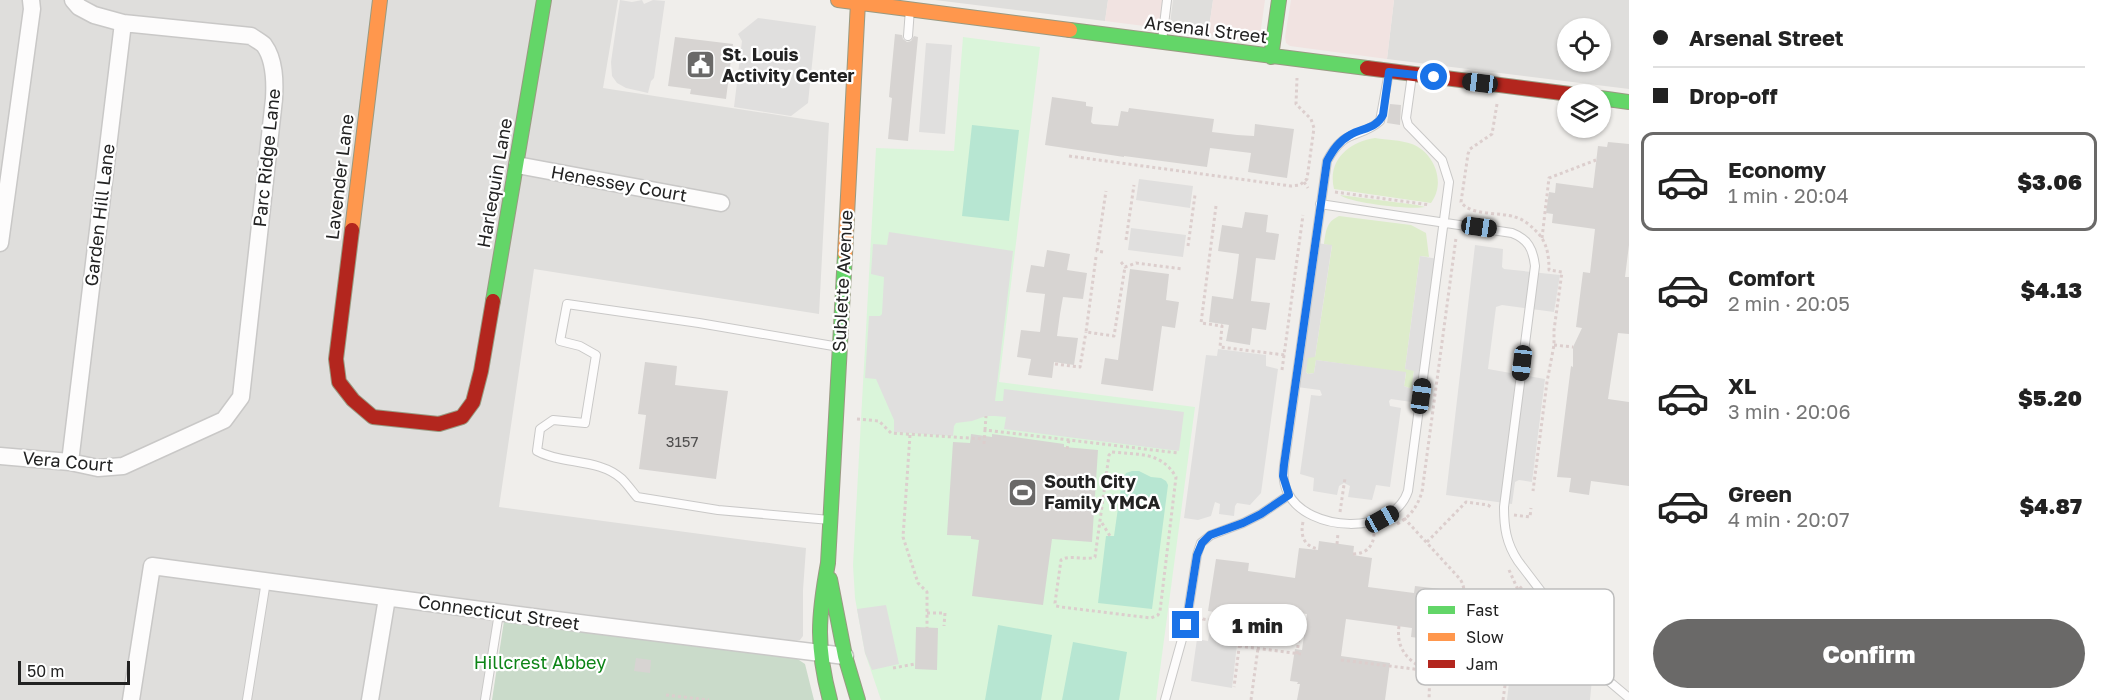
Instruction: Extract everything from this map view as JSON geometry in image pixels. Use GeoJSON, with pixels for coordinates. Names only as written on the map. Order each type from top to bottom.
{"type":"FeatureCollection","features":[{"type":"Feature","properties":{"kind":"street"},"geometry":{"type":"LineString","coordinates":[[0,243],[32,9],[31,0]]}},
{"type":"Feature","properties":{"kind":"street"},"geometry":{"type":"LineString","coordinates":[[73,0],[79,7],[94,15],[123,23]]}},
{"type":"Feature","properties":{"kind":"street","name":"Lavender Lane"},"geometry":{"type":"LineString","coordinates":[[336,359],[381,0]]}},
{"type":"Feature","properties":{"kind":"street","name":"Harlequin Lane"},"geometry":{"type":"LineString","coordinates":[[336,359],[339,382],[353,400],[373,417],[439,424],[462,417],[473,402],[481,371],[544,0]]}},
{"type":"Feature","properties":{"kind":"street","name":"Arsenal Street"},"geometry":{"type":"LineString","coordinates":[[838,0],[1557,92]]}},
{"type":"Feature","properties":{"kind":"street"},"geometry":{"type":"LineString","coordinates":[[1271,57],[1280,0]]}},
{"type":"Feature","properties":{"kind":"street","name":"Sublette Avenue"},"geometry":{"type":"LineString","coordinates":[[830,700],[820,652],[820,606],[828,562],[858,1]]}},
{"type":"Feature","properties":{"kind":"street","name":"Parc Ridge Lane"},"geometry":{"type":"LineString","coordinates":[[123,23],[251,36],[263,45],[275,76],[241,397],[229,412]]}},
{"type":"Feature","properties":{"kind":"street","name":"Garden Hill Lane"},"geometry":{"type":"LineString","coordinates":[[70,462],[123,23]]}},
{"type":"Feature","properties":{"kind":"street"},"geometry":{"type":"LineString","coordinates":[[1611,100],[1629,102]]}},
{"type":"Feature","properties":{"kind":"street","name":"Henessey Court"},"geometry":{"type":"LineString","coordinates":[[517,165],[721,203]]}},
{"type":"Feature","properties":{"kind":"street","name":"Vera Court"},"geometry":{"type":"LineString","coordinates":[[0,456],[70,462],[98,468],[123,466],[224,420],[229,412]]}},
{"type":"Feature","properties":{"kind":"street","name":"Sublette Avenue"},"geometry":{"type":"LineString","coordinates":[[828,562],[845,656],[858,700]]}},
{"type":"Feature","properties":{"kind":"street","name":"Connecticut Street"},"geometry":{"type":"LineString","coordinates":[[131,700],[152,566],[499,613],[845,656]]}},
{"type":"Feature","properties":{"kind":"street"},"geometry":{"type":"LineString","coordinates":[[370,700],[387,598]]}},
{"type":"Feature","properties":{"kind":"lane"},"geometry":{"type":"LineString","coordinates":[[1161,42],[1167,0]]}},
{"type":"Feature","properties":{"kind":"lane"},"geometry":{"type":"LineString","coordinates":[[908,36],[910,9]]}},
{"type":"Feature","properties":{"kind":"lane"},"geometry":{"type":"LineString","coordinates":[[1389,72],[1383,115],[1380,121],[1340,141],[1327,161],[1284,465],[1283,476],[1289,495],[1308,512],[1323,520],[1339,523],[1369,523],[1382,519],[1404,502],[1408,491],[1449,182],[1442,160],[1408,124],[1406,118],[1412,75]]}},
{"type":"Feature","properties":{"kind":"lane"},"geometry":{"type":"LineString","coordinates":[[1320,204],[1512,233],[1522,237],[1530,245],[1535,266],[1504,507],[1504,531],[1518,561],[1539,589]]}},
{"type":"Feature","properties":{"kind":"lane"},"geometry":{"type":"LineString","coordinates":[[830,520],[718,510],[637,497],[621,478],[603,467],[550,458],[537,451],[540,429],[553,420],[585,423],[596,355],[580,346],[560,341],[567,304],[699,323],[839,347]]}},
{"type":"Feature","properties":{"kind":"lane"},"geometry":{"type":"LineString","coordinates":[[1165,700],[1186,625],[1197,555],[1202,543],[1210,535],[1261,514],[1289,495]]}},
{"type":"Feature","properties":{"kind":"lane"},"geometry":{"type":"LineString","coordinates":[[247,700],[266,581]]}},
{"type":"Feature","properties":{"kind":"lane"},"geometry":{"type":"LineString","coordinates":[[485,700],[499,613]]}},
{"type":"Feature","properties":{"kind":"lane"},"geometry":{"type":"LineString","coordinates":[[1614,685],[1629,698]]}},
{"type":"Feature","properties":{"kind":"path"},"geometry":{"type":"LineString","coordinates":[[1069,156],[1291,186],[1300,185],[1308,175],[1314,128],[1311,118],[1296,104],[1297,78]]}},
{"type":"Feature","properties":{"kind":"path"},"geometry":{"type":"LineString","coordinates":[[1542,238],[1549,178],[1596,160]]}},
{"type":"Feature","properties":{"kind":"path"},"geometry":{"type":"LineString","coordinates":[[1136,171],[1137,165]]}},
{"type":"Feature","properties":{"kind":"path"},"geometry":{"type":"LineString","coordinates":[[1197,173],[1197,179]]}},
{"type":"Feature","properties":{"kind":"path"},"geometry":{"type":"LineString","coordinates":[[1304,182],[1308,188]]}},
{"type":"Feature","properties":{"kind":"path"},"geometry":{"type":"LineString","coordinates":[[1126,240],[1134,185]]}},
{"type":"Feature","properties":{"kind":"path"},"geometry":{"type":"LineString","coordinates":[[1102,252],[1097,251],[1106,191]]}},
{"type":"Feature","properties":{"kind":"path"},"geometry":{"type":"LineString","coordinates":[[1335,192],[1430,205]]}},
{"type":"Feature","properties":{"kind":"path"},"geometry":{"type":"LineString","coordinates":[[1188,246],[1195,195]]}},
{"type":"Feature","properties":{"kind":"path"},"geometry":{"type":"LineString","coordinates":[[1216,206],[1201,323],[1222,326],[1220,347],[1284,355]]}},
{"type":"Feature","properties":{"kind":"path"},"geometry":{"type":"LineString","coordinates":[[1460,210],[1464,206]]}},
{"type":"Feature","properties":{"kind":"path"},"geometry":{"type":"LineString","coordinates":[[1282,370],[1303,215]]}},
{"type":"Feature","properties":{"kind":"path"},"geometry":{"type":"LineString","coordinates":[[1396,525],[1416,507],[1422,492],[1456,238]]}},
{"type":"Feature","properties":{"kind":"path"},"geometry":{"type":"LineString","coordinates":[[1055,364],[1080,368],[1096,257]]}},
{"type":"Feature","properties":{"kind":"path"},"geometry":{"type":"LineString","coordinates":[[1086,332],[1114,336],[1125,267],[1121,262]]}},
{"type":"Feature","properties":{"kind":"path"},"geometry":{"type":"LineString","coordinates":[[1125,267],[1136,263],[1183,269]]}},
{"type":"Feature","properties":{"kind":"path"},"geometry":{"type":"LineString","coordinates":[[1554,345],[1574,347]]}},
{"type":"Feature","properties":{"kind":"path"},"geometry":{"type":"LineString","coordinates":[[984,444],[986,416]]}},
{"type":"Feature","properties":{"kind":"path"},"geometry":{"type":"LineString","coordinates":[[857,419],[876,420],[891,434],[984,440]]}},
{"type":"Feature","properties":{"kind":"path"},"geometry":{"type":"LineString","coordinates":[[985,430],[1178,453]]}},
{"type":"Feature","properties":{"kind":"path"},"geometry":{"type":"LineString","coordinates":[[910,435],[903,537],[918,583],[927,592],[927,628]]}},
{"type":"Feature","properties":{"kind":"path"},"geometry":{"type":"LineString","coordinates":[[1067,449],[1069,440]]}},
{"type":"Feature","properties":{"kind":"path"},"geometry":{"type":"LineString","coordinates":[[1112,452],[1159,458],[1166,463],[1176,477],[1158,615],[1151,618],[1056,606],[1061,560],[1066,557],[1088,559],[1095,556],[1109,455],[1113,445]]}},
{"type":"Feature","properties":{"kind":"path"},"geometry":{"type":"LineString","coordinates":[[1341,509],[1345,477]]}},
{"type":"Feature","properties":{"kind":"path"},"geometry":{"type":"LineString","coordinates":[[1426,542],[1466,501],[1491,506],[1493,512]]}},
{"type":"Feature","properties":{"kind":"path"},"geometry":{"type":"LineString","coordinates":[[1512,515],[1530,517],[1531,508]]}},
{"type":"Feature","properties":{"kind":"path"},"geometry":{"type":"LineString","coordinates":[[1397,509],[1460,579],[1464,589]]}},
{"type":"Feature","properties":{"kind":"path"},"geometry":{"type":"LineString","coordinates":[[1296,518],[1308,526]]}},
{"type":"Feature","properties":{"kind":"path"},"geometry":{"type":"LineString","coordinates":[[1101,522],[1110,536]]}},
{"type":"Feature","properties":{"kind":"path"},"geometry":{"type":"LineString","coordinates":[[1303,522],[1301,532],[1305,543],[1318,549]]}},
{"type":"Feature","properties":{"kind":"path"},"geometry":{"type":"LineString","coordinates":[[1353,554],[1362,553],[1368,549],[1375,532],[1367,534]]}},
{"type":"Feature","properties":{"kind":"path"},"geometry":{"type":"LineString","coordinates":[[1334,534],[1347,536]]}},
{"type":"Feature","properties":{"kind":"path"},"geometry":{"type":"LineString","coordinates":[[1093,539],[1098,539]]}},
{"type":"Feature","properties":{"kind":"path"},"geometry":{"type":"LineString","coordinates":[[1253,619],[1255,607]]}},
{"type":"Feature","properties":{"kind":"path"},"geometry":{"type":"LineString","coordinates":[[927,613],[945,613],[944,626]]}},
{"type":"Feature","properties":{"kind":"path"},"geometry":{"type":"LineString","coordinates":[[1198,614],[1203,619],[1242,625],[1253,619],[1301,626]]}},
{"type":"Feature","properties":{"kind":"path"},"geometry":{"type":"LineString","coordinates":[[1239,646],[1299,654],[1302,614]]}},
{"type":"Feature","properties":{"kind":"path"},"geometry":{"type":"LineString","coordinates":[[1234,687],[1242,625]]}},
{"type":"Feature","properties":{"kind":"path"},"geometry":{"type":"LineString","coordinates":[[1399,626],[1397,639],[1400,646],[1416,664]]}},
{"type":"Feature","properties":{"kind":"path"},"geometry":{"type":"LineString","coordinates":[[1251,700],[1258,648]]}},
{"type":"Feature","properties":{"kind":"path"},"geometry":{"type":"LineString","coordinates":[[1341,660],[1416,669]]}},
{"type":"Feature","properties":{"kind":"path"},"geometry":{"type":"LineString","coordinates":[[893,668],[915,664]]}},
{"type":"Feature","properties":{"kind":"path"},"geometry":{"type":"LineString","coordinates":[[1503,700],[1505,685]]}},
{"type":"Feature","properties":{"kind":"path"},"geometry":{"type":"LineString","coordinates":[[666,695],[709,700]]}},
{"type":"Feature","properties":{"kind":"shaded area"},"geometry":{"type":"Polygon","coordinates":[[[0,0],[618,0],[603,88],[829,123],[819,314],[534,269],[499,507],[806,548],[803,636],[800,640],[792,641],[498,603],[482,700],[0,700],[0,0]]]}},
{"type":"Feature","properties":{"kind":"shaded area"},"geometry":{"type":"Polygon","coordinates":[[[620,0],[632,2],[642,0],[644,4],[653,0],[665,1],[654,78],[648,93],[626,88],[617,83],[612,76],[611,62],[620,0]]]}},
{"type":"Feature","properties":{"kind":"shaded area"},"geometry":{"type":"Polygon","coordinates":[[[935,0],[1108,0],[1105,21],[935,0]]]}},
{"type":"Feature","properties":{"kind":"shaded area"},"geometry":{"type":"Polygon","coordinates":[[[1108,0],[1163,0],[1160,28],[1105,21],[1108,0]]]}},
{"type":"Feature","properties":{"kind":"shaded area"},"geometry":{"type":"Polygon","coordinates":[[[1173,0],[1213,0],[1208,35],[1169,31],[1173,0]]]}},
{"type":"Feature","properties":{"kind":"shaded area"},"geometry":{"type":"Polygon","coordinates":[[[1213,0],[1265,0],[1258,39],[1253,41],[1208,35],[1213,0]]]}},
{"type":"Feature","properties":{"kind":"shaded area"},"geometry":{"type":"Polygon","coordinates":[[[1291,0],[1394,0],[1387,59],[1290,46],[1286,43],[1285,37],[1291,0]]]}},
{"type":"Feature","properties":{"kind":"shaded area"},"geometry":{"type":"Polygon","coordinates":[[[1394,0],[1629,0],[1629,89],[1611,87],[1611,84],[1589,84],[1387,59],[1394,0]]]}},
{"type":"Feature","properties":{"kind":"shaded area"},"geometry":{"type":"Polygon","coordinates":[[[758,18],[816,26],[808,103],[791,116],[734,107],[742,41],[738,34],[758,18]]]}},
{"type":"Feature","properties":{"kind":"shaded area"},"geometry":{"type":"Polygon","coordinates":[[[926,43],[952,45],[945,134],[919,132],[926,43]]]}},
{"type":"Feature","properties":{"kind":"shaded area"},"geometry":{"type":"Polygon","coordinates":[[[1139,179],[1193,186],[1190,208],[1136,200],[1139,179]]]}},
{"type":"Feature","properties":{"kind":"shaded area"},"geometry":{"type":"Polygon","coordinates":[[[1131,228],[1186,235],[1183,257],[1128,250],[1131,228]]]}},
{"type":"Feature","properties":{"kind":"shaded area"},"geometry":{"type":"Polygon","coordinates":[[[889,232],[1013,251],[995,401],[1003,401],[1004,389],[1184,412],[1179,451],[1004,429],[1006,417],[995,416],[956,423],[953,436],[894,432],[894,420],[876,379],[865,378],[869,316],[882,314],[884,277],[871,274],[873,244],[887,245],[889,232]]]}},
{"type":"Feature","properties":{"kind":"shaded area"},"geometry":{"type":"Polygon","coordinates":[[[1316,243],[1332,245],[1315,357],[1308,358],[1306,372],[1314,373],[1316,360],[1406,372],[1404,386],[1409,388],[1412,387],[1414,371],[1405,369],[1420,256],[1438,259],[1418,403],[1391,399],[1389,401],[1390,406],[1401,408],[1390,487],[1376,485],[1372,500],[1348,497],[1350,486],[1344,483],[1339,486],[1337,495],[1313,491],[1314,478],[1300,474],[1311,395],[1322,395],[1320,390],[1297,387],[1316,243]]]}},
{"type":"Feature","properties":{"kind":"shaded area"},"geometry":{"type":"Polygon","coordinates":[[[1475,245],[1503,249],[1502,267],[1504,269],[1560,275],[1554,312],[1502,305],[1496,307],[1488,369],[1545,379],[1532,482],[1519,480],[1515,482],[1512,504],[1446,495],[1475,245]]]}},
{"type":"Feature","properties":{"kind":"shaded area"},"geometry":{"type":"Polygon","coordinates":[[[1218,349],[1266,355],[1266,366],[1278,369],[1261,493],[1250,505],[1237,503],[1234,516],[1219,514],[1220,504],[1215,502],[1211,516],[1198,520],[1184,518],[1206,355],[1217,356],[1218,349]]]}},
{"type":"Feature","properties":{"kind":"shaded area"},"geometry":{"type":"Polygon","coordinates":[[[886,605],[899,664],[872,670],[865,653],[857,609],[886,605]]]}},
{"type":"Feature","properties":{"kind":"shaded area"},"geometry":{"type":"Polygon","coordinates":[[[1211,623],[1239,627],[1232,688],[1191,681],[1197,639],[1208,641],[1211,623]]]}},
{"type":"Feature","properties":{"kind":"shaded area"},"geometry":{"type":"Polygon","coordinates":[[[1509,685],[1591,685],[1590,700],[1507,700],[1509,685]]]}},
{"type":"Feature","properties":{"kind":"green space"},"geometry":{"type":"Polygon","coordinates":[[[963,37],[1040,47],[999,382],[1195,407],[1156,700],[881,700],[865,653],[855,598],[853,565],[876,148],[954,151],[963,37]]]}},
{"type":"Feature","properties":{"kind":"green space"},"geometry":{"type":"Polygon","coordinates":[[[972,125],[1019,130],[1009,221],[962,216],[972,125]]]}},
{"type":"Feature","properties":{"kind":"green space"},"geometry":{"type":"Polygon","coordinates":[[[1375,138],[1412,144],[1427,154],[1436,169],[1438,178],[1438,187],[1431,203],[1334,189],[1334,169],[1342,154],[1365,140],[1375,138]]]}},
{"type":"Feature","properties":{"kind":"green space"},"geometry":{"type":"Polygon","coordinates":[[[1340,195],[1425,207],[1407,208],[1381,205],[1355,201],[1340,195]]]}},
{"type":"Feature","properties":{"kind":"green space"},"geometry":{"type":"Polygon","coordinates":[[[1339,216],[1411,225],[1426,233],[1429,257],[1420,256],[1405,369],[1414,370],[1412,387],[1404,386],[1406,373],[1316,360],[1314,373],[1306,372],[1307,358],[1315,357],[1332,246],[1324,244],[1326,231],[1331,221],[1339,216]]]}},
{"type":"Feature","properties":{"kind":"green space"},"geometry":{"type":"Polygon","coordinates":[[[1132,471],[1161,478],[1168,485],[1152,609],[1098,603],[1106,536],[1114,536],[1122,480],[1126,473],[1132,471]]]}},
{"type":"Feature","properties":{"kind":"green space","name":"Hillcrest Abbey"},"geometry":{"type":"Polygon","coordinates":[[[504,621],[796,658],[805,664],[814,700],[492,700],[504,621]]]}},
{"type":"Feature","properties":{"kind":"green space"},"geometry":{"type":"Polygon","coordinates":[[[998,625],[1052,635],[1041,700],[985,700],[998,625]]]}},
{"type":"Feature","properties":{"kind":"green space"},"geometry":{"type":"Polygon","coordinates":[[[1073,642],[1127,652],[1119,700],[1062,700],[1073,642]]]}},
{"type":"Feature","properties":{"kind":"building"},"geometry":{"type":"Polygon","coordinates":[[[895,34],[902,35],[907,42],[911,41],[914,36],[918,37],[908,141],[888,139],[895,34]]]}},
{"type":"Feature","properties":{"kind":"building","name":"St. Louis Activity Center"},"geometry":{"type":"Polygon","coordinates":[[[675,37],[733,44],[726,99],[690,94],[691,89],[668,86],[675,37]]]}},
{"type":"Feature","properties":{"kind":"building"},"geometry":{"type":"Polygon","coordinates":[[[1052,97],[1086,102],[1086,106],[1093,107],[1091,122],[1093,124],[1118,126],[1121,111],[1128,112],[1129,108],[1214,119],[1212,132],[1254,136],[1255,124],[1294,129],[1287,178],[1248,172],[1251,153],[1210,148],[1207,167],[1045,145],[1052,97]]]}},
{"type":"Feature","properties":{"kind":"building"},"geometry":{"type":"Polygon","coordinates":[[[1390,104],[1401,105],[1400,125],[1387,123],[1390,104]]]}},
{"type":"Feature","properties":{"kind":"building"},"geometry":{"type":"Polygon","coordinates":[[[1608,142],[1629,144],[1629,245],[1625,277],[1629,277],[1629,334],[1618,333],[1608,399],[1629,402],[1629,486],[1591,481],[1589,495],[1569,492],[1571,478],[1557,477],[1571,366],[1573,367],[1573,347],[1582,328],[1576,327],[1583,272],[1590,273],[1595,229],[1552,223],[1553,214],[1546,213],[1549,192],[1555,193],[1556,183],[1593,188],[1598,146],[1607,147],[1608,142]]]}},
{"type":"Feature","properties":{"kind":"building"},"geometry":{"type":"Polygon","coordinates":[[[1245,212],[1268,215],[1266,232],[1279,234],[1275,260],[1256,258],[1251,301],[1270,303],[1266,330],[1252,328],[1250,345],[1226,341],[1229,325],[1209,322],[1212,296],[1233,299],[1237,271],[1239,254],[1218,251],[1222,225],[1242,228],[1245,212]]]}},
{"type":"Feature","properties":{"kind":"building"},"geometry":{"type":"Polygon","coordinates":[[[1047,250],[1070,254],[1067,270],[1087,273],[1083,299],[1063,297],[1060,314],[1057,336],[1078,338],[1074,365],[1054,362],[1052,378],[1028,375],[1031,359],[1017,357],[1021,330],[1040,332],[1045,294],[1026,292],[1031,265],[1044,267],[1047,250]]]}},
{"type":"Feature","properties":{"kind":"building"},"geometry":{"type":"Polygon","coordinates":[[[1130,269],[1169,274],[1166,300],[1179,302],[1175,328],[1162,326],[1153,391],[1101,384],[1105,358],[1118,360],[1130,269]]]}},
{"type":"Feature","properties":{"kind":"building"},"geometry":{"type":"Polygon","coordinates":[[[645,362],[677,366],[675,385],[728,391],[716,479],[639,469],[646,415],[638,414],[645,362]]]}},
{"type":"Feature","properties":{"kind":"building","name":"South City Family YMCA"},"geometry":{"type":"Polygon","coordinates":[[[971,434],[992,437],[992,434],[1064,444],[1064,447],[1098,450],[1092,542],[1052,539],[1043,605],[972,596],[979,540],[971,539],[971,536],[947,535],[953,442],[970,443],[971,434]]]}},
{"type":"Feature","properties":{"kind":"building"},"geometry":{"type":"Polygon","coordinates":[[[1319,541],[1354,546],[1353,555],[1372,558],[1368,587],[1414,593],[1415,586],[1440,589],[1416,589],[1416,638],[1411,637],[1412,628],[1346,619],[1341,656],[1390,663],[1385,700],[1297,700],[1300,684],[1290,681],[1295,649],[1302,650],[1307,614],[1244,606],[1243,616],[1208,611],[1216,559],[1249,563],[1248,571],[1295,578],[1299,548],[1318,550],[1319,541]]]}},
{"type":"Feature","properties":{"kind":"building"},"geometry":{"type":"Polygon","coordinates":[[[916,627],[938,628],[937,670],[915,669],[916,627]]]}},
{"type":"Feature","properties":{"kind":"building"},"geometry":{"type":"Polygon","coordinates":[[[636,658],[651,660],[650,673],[634,671],[636,658]]]}},
{"type":"Feature","properties":{"kind":"traffic: fast"},"geometry":{"type":"LineString","coordinates":[[493,301],[544,0]]}},
{"type":"Feature","properties":{"kind":"traffic: fast"},"geometry":{"type":"LineString","coordinates":[[1271,57],[1279,0]]}},
{"type":"Feature","properties":{"kind":"traffic: fast"},"geometry":{"type":"LineString","coordinates":[[1070,30],[1367,68]]}},
{"type":"Feature","properties":{"kind":"traffic: fast"},"geometry":{"type":"LineString","coordinates":[[1611,100],[1629,102]]}},
{"type":"Feature","properties":{"kind":"traffic: fast"},"geometry":{"type":"LineString","coordinates":[[830,700],[822,664],[820,632],[828,563],[845,254]]}},
{"type":"Feature","properties":{"kind":"traffic: fast"},"geometry":{"type":"LineString","coordinates":[[830,579],[845,656],[858,700]]}},
{"type":"Feature","properties":{"kind":"traffic: slow"},"geometry":{"type":"LineString","coordinates":[[352,230],[380,0]]}},
{"type":"Feature","properties":{"kind":"traffic: slow"},"geometry":{"type":"LineString","coordinates":[[838,0],[1070,30]]}},
{"type":"Feature","properties":{"kind":"traffic: slow"},"geometry":{"type":"LineString","coordinates":[[845,254],[858,2]]}},
{"type":"Feature","properties":{"kind":"traffic: jam"},"geometry":{"type":"LineString","coordinates":[[1367,68],[1557,92]]}},
{"type":"Feature","properties":{"kind":"traffic: jam"},"geometry":{"type":"LineString","coordinates":[[352,230],[336,359],[339,382],[353,400],[373,417],[439,424],[462,417],[473,402],[481,371],[493,301]]}},
{"type":"Feature","properties":{"kind":"place","name":"St. Louis Activity Center"},"geometry":{"type":"Point","coordinates":[701,65]}},
{"type":"Feature","properties":{"kind":"place","name":"South City Family YMCA"},"geometry":{"type":"Point","coordinates":[1023,492]}},
{"type":"Feature","properties":{"kind":"route"},"geometry":{"type":"LineString","coordinates":[[1186,625],[1197,555],[1205,539],[1261,514],[1289,495],[1283,476],[1284,465],[1327,161],[1340,141],[1380,121],[1383,115],[1389,72],[1434,77]]}}]}
